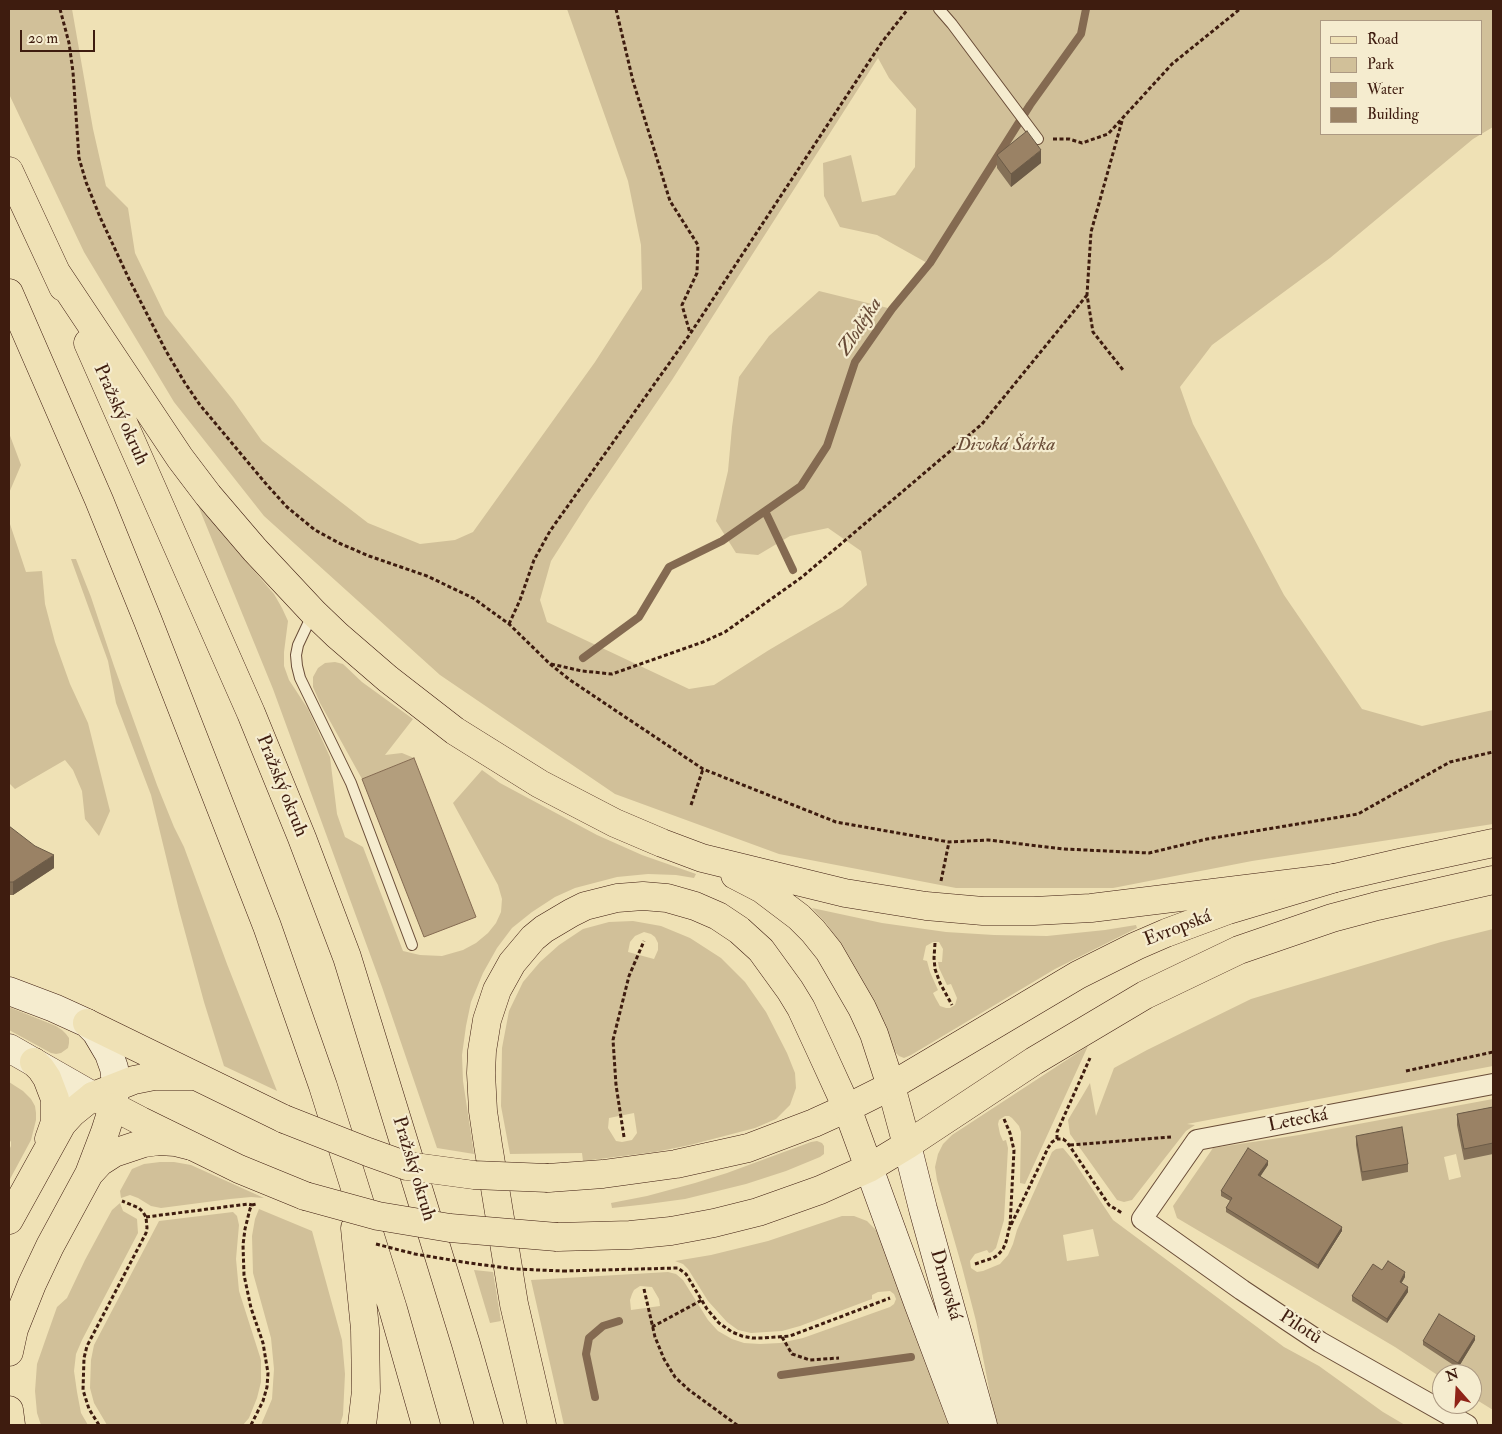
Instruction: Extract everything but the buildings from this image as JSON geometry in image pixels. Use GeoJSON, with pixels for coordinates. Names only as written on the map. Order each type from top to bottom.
{"type":"FeatureCollection","features":[{"type":"Feature","properties":{"kind":"main road","name":"Pražský okruh"},"geometry":{"type":"LineString","coordinates":[[9,171],[196,587],[255,722],[306,847],[353,976],[489,1425]]}},
{"type":"Feature","properties":{"kind":"main road"},"geometry":{"type":"LineString","coordinates":[[56,272],[180,458],[208,495],[248,542],[314,612],[337,635],[429,712],[483,749],[540,784],[600,816],[702,858],[845,893],[926,906],[983,911],[1091,908],[1335,878]]}},
{"type":"Feature","properties":{"kind":"main road"},"geometry":{"type":"LineString","coordinates":[[9,293],[99,500],[267,926],[323,1086],[393,1309],[426,1425]]}},
{"type":"Feature","properties":{"kind":"main road","name":"Evropská"},"geometry":{"type":"LineString","coordinates":[[87,1023],[284,1119],[407,1166],[474,1175],[548,1178],[641,1170],[709,1158],[748,1148],[814,1123],[890,1086],[1078,975],[1136,946],[1174,930],[1228,910],[1335,878],[1493,843]]}},
{"type":"Feature","properties":{"kind":"main road"},"geometry":{"type":"LineString","coordinates":[[702,858],[762,890],[800,917],[838,964],[874,1034],[907,1145]]}},
{"type":"Feature","properties":{"kind":"main road"},"geometry":{"type":"LineString","coordinates":[[9,1048],[107,1097],[140,1121],[239,1169],[305,1196],[378,1216],[441,1227],[557,1237],[630,1235],[671,1231],[758,1212],[840,1182],[869,1168],[1082,1032],[1145,995],[1239,950],[1359,910],[1493,880]]}},
{"type":"Feature","properties":{"kind":"main road"},"geometry":{"type":"LineString","coordinates":[[542,1425],[514,1304],[483,1111],[481,1073],[482,1046],[487,1020],[497,990],[512,963],[533,938],[571,912],[585,906],[617,898],[644,896],[667,898],[695,906],[718,916],[739,930],[761,950],[801,1008],[847,1108],[869,1168]]}},
{"type":"Feature","properties":{"kind":"main road"},"geometry":{"type":"LineString","coordinates":[[9,991],[87,1023],[96,1032],[109,1054],[114,1068],[107,1097],[105,1132],[89,1174],[50,1246],[32,1284],[14,1329],[9,1352]]}},
{"type":"Feature","properties":{"kind":"main road"},"geometry":{"type":"LineString","coordinates":[[34,1062],[42,1069],[50,1082],[55,1099],[55,1122],[43,1157]]}},
{"type":"Feature","properties":{"kind":"main road"},"geometry":{"type":"LineString","coordinates":[[9,1220],[62,1124],[72,1113],[107,1097],[134,1080],[154,1076],[194,1076]]}},
{"type":"Feature","properties":{"kind":"main road"},"geometry":{"type":"LineString","coordinates":[[340,1140],[355,1230],[365,1330],[366,1391],[362,1425]]}},
{"type":"Feature","properties":{"kind":"main road"},"geometry":{"type":"LineString","coordinates":[[89,1174],[100,1162],[114,1153],[144,1142],[167,1142],[191,1146]]}},
{"type":"Feature","properties":{"kind":"main road","name":"Drnovská"},"geometry":{"type":"LineString","coordinates":[[907,1145],[923,1210],[983,1425]]}},
{"type":"Feature","properties":{"kind":"main road","name":"Drnovská"},"geometry":{"type":"LineString","coordinates":[[869,1168],[964,1425]]}},
{"type":"Feature","properties":{"kind":"main road"},"geometry":{"type":"LineString","coordinates":[[9,1410],[11,1425]]}},
{"type":"Feature","properties":{"kind":"street","name":"Letecká"},"geometry":{"type":"LineString","coordinates":[[1197,1140],[1493,1084]]}},
{"type":"Feature","properties":{"kind":"street"},"geometry":{"type":"LineString","coordinates":[[1142,1219],[1197,1140]]}},
{"type":"Feature","properties":{"kind":"street","name":"Pilotů"},"geometry":{"type":"LineString","coordinates":[[1142,1219],[1242,1290],[1320,1342],[1467,1425]]}},
{"type":"Feature","properties":{"kind":"lane"},"geometry":{"type":"LineString","coordinates":[[939,9],[1038,139]]}},
{"type":"Feature","properties":{"kind":"lane"},"geometry":{"type":"LineString","coordinates":[[314,612],[298,645],[296,655],[300,678],[351,782],[412,945]]}},
{"type":"Feature","properties":{"kind":"path"},"geometry":{"type":"LineString","coordinates":[[60,9],[69,43],[79,158],[86,182],[129,279],[166,351],[200,405],[287,507],[315,530],[369,556],[427,576],[473,598],[509,624],[550,664],[570,680],[703,768],[836,822],[949,842],[988,840],[1064,849],[1149,853],[1207,839],[1358,814],[1450,762],[1493,752]]}},
{"type":"Feature","properties":{"kind":"path"},"geometry":{"type":"LineString","coordinates":[[616,9],[633,81],[670,201],[698,245],[697,273],[682,305],[690,334]]}},
{"type":"Feature","properties":{"kind":"path"},"geometry":{"type":"LineString","coordinates":[[509,624],[534,560],[550,532],[690,334],[882,42],[908,9]]}},
{"type":"Feature","properties":{"kind":"path"},"geometry":{"type":"LineString","coordinates":[[1038,139],[1069,139],[1082,144],[1108,134],[1172,64],[1240,9]]}},
{"type":"Feature","properties":{"kind":"path"},"geometry":{"type":"LineString","coordinates":[[1122,118],[1092,232],[1087,295],[1093,332],[1123,370]]}},
{"type":"Feature","properties":{"kind":"path"},"geometry":{"type":"LineString","coordinates":[[550,664],[582,671],[612,674],[703,642],[725,632],[802,577],[982,424],[1087,295]]}},
{"type":"Feature","properties":{"kind":"path"},"geometry":{"type":"LineString","coordinates":[[692,805],[703,768]]}},
{"type":"Feature","properties":{"kind":"path"},"geometry":{"type":"LineString","coordinates":[[941,882],[949,842]]}},
{"type":"Feature","properties":{"kind":"path"},"geometry":{"type":"LineString","coordinates":[[624,1137],[616,1085],[613,1040],[629,976],[644,941]]}},
{"type":"Feature","properties":{"kind":"path"},"geometry":{"type":"LineString","coordinates":[[935,943],[935,969],[952,1005]]}},
{"type":"Feature","properties":{"kind":"path"},"geometry":{"type":"LineString","coordinates":[[1057,1139],[1057,1132],[1094,1050]]}},
{"type":"Feature","properties":{"kind":"path"},"geometry":{"type":"LineString","coordinates":[[1406,1071],[1493,1052]]}},
{"type":"Feature","properties":{"kind":"path"},"geometry":{"type":"LineString","coordinates":[[975,1264],[998,1255],[1006,1242],[1009,1229],[1014,1150],[1004,1119]]}},
{"type":"Feature","properties":{"kind":"path"},"geometry":{"type":"LineString","coordinates":[[1069,1145],[1188,1136],[1197,1140]]}},
{"type":"Feature","properties":{"kind":"path"},"geometry":{"type":"LineString","coordinates":[[1009,1229],[1048,1148],[1057,1139],[1063,1139],[1069,1145],[1109,1205],[1118,1211],[1142,1219]]}},
{"type":"Feature","properties":{"kind":"path"},"geometry":{"type":"LineString","coordinates":[[98,1425],[89,1410],[83,1390],[86,1352],[93,1332],[147,1228],[146,1217],[139,1208],[122,1201]]}},
{"type":"Feature","properties":{"kind":"path"},"geometry":{"type":"LineString","coordinates":[[146,1217],[261,1204]]}},
{"type":"Feature","properties":{"kind":"path"},"geometry":{"type":"LineString","coordinates":[[251,1425],[262,1401],[268,1373],[263,1343],[251,1308],[244,1275],[243,1245],[248,1214],[252,1205]]}},
{"type":"Feature","properties":{"kind":"path"},"geometry":{"type":"LineString","coordinates":[[563,1271],[678,1268],[686,1274],[719,1323],[732,1332],[752,1338],[782,1337],[806,1330],[893,1297]]}},
{"type":"Feature","properties":{"kind":"path"},"geometry":{"type":"LineString","coordinates":[[644,1289],[652,1327],[664,1359],[675,1377],[689,1390],[737,1425]]}},
{"type":"Feature","properties":{"kind":"path"},"geometry":{"type":"LineString","coordinates":[[652,1327],[702,1300]]}},
{"type":"Feature","properties":{"kind":"path"},"geometry":{"type":"LineString","coordinates":[[782,1337],[792,1354],[810,1360],[839,1358]]}},
{"type":"Feature","properties":{"kind":"green space","name":"Divoká Šárka"},"geometry":{"type":"Polygon","coordinates":[[[9,9],[72,9],[93,129],[106,186],[128,208],[135,253],[165,315],[233,400],[262,441],[368,523],[420,544],[455,540],[473,532],[595,362],[642,289],[641,245],[628,181],[567,9],[1493,9],[1493,127],[1482,134],[1482,20],[1320,20],[1320,135],[1480,135],[1330,258],[1212,345],[1180,387],[1193,424],[1284,595],[1362,709],[1422,726],[1493,710],[1493,824],[1252,861],[1113,888],[956,888],[779,854],[615,794],[440,675],[264,516],[174,402],[84,252],[9,94],[9,9]],[[878,58],[672,380],[551,561],[540,600],[547,622],[689,689],[714,685],[842,607],[867,585],[861,551],[828,528],[790,536],[758,555],[736,553],[716,521],[728,471],[739,377],[769,336],[819,291],[892,309],[929,264],[877,235],[840,227],[824,196],[823,163],[851,155],[862,202],[895,195],[915,167],[916,109],[889,78],[878,58]]]}},
{"type":"Feature","properties":{"kind":"green space"},"geometry":{"type":"Polygon","coordinates":[[[9,433],[21,465],[9,493],[9,433]]]}},
{"type":"Feature","properties":{"kind":"green space"},"geometry":{"type":"Polygon","coordinates":[[[195,498],[274,594],[288,621],[284,666],[289,680],[308,709],[330,757],[337,814],[345,837],[363,847],[403,951],[420,955],[442,956],[463,950],[476,943],[488,933],[496,923],[501,912],[502,899],[498,885],[453,803],[482,770],[500,783],[597,835],[642,855],[696,874],[694,878],[648,874],[617,877],[575,888],[555,897],[512,928],[497,948],[483,973],[471,1002],[466,1026],[462,1055],[463,1081],[474,1154],[437,1148],[382,987],[273,689],[195,498]]]}},
{"type":"Feature","properties":{"kind":"green space"},"geometry":{"type":"Polygon","coordinates":[[[9,521],[26,572],[42,571],[45,604],[55,642],[70,684],[88,723],[110,811],[99,836],[85,819],[82,791],[73,770],[65,760],[15,789],[9,783],[9,521]]]}},
{"type":"Feature","properties":{"kind":"green space"},"geometry":{"type":"Polygon","coordinates":[[[71,559],[76,559],[91,597],[157,785],[184,847],[277,1091],[224,1066],[179,910],[151,795],[116,703],[108,661],[71,559]]]}},
{"type":"Feature","properties":{"kind":"green space"},"geometry":{"type":"Polygon","coordinates":[[[335,662],[343,664],[362,682],[413,719],[385,755],[402,753],[414,758],[362,779],[313,687],[313,677],[318,668],[325,663],[335,662]]]}},
{"type":"Feature","properties":{"kind":"green space"},"geometry":{"type":"Polygon","coordinates":[[[812,908],[882,923],[946,932],[994,935],[1047,936],[1136,925],[1137,928],[1055,969],[904,1058],[894,1051],[887,1032],[853,965],[826,923],[812,908]],[[933,942],[926,946],[923,960],[927,961],[938,990],[933,993],[936,999],[940,1006],[950,1008],[955,1005],[957,998],[951,984],[947,985],[939,968],[938,962],[942,962],[943,949],[939,942],[933,942]]]}},
{"type":"Feature","properties":{"kind":"green space"},"geometry":{"type":"Polygon","coordinates":[[[633,921],[661,926],[690,938],[721,958],[745,982],[766,1012],[795,1073],[796,1088],[790,1105],[776,1119],[755,1128],[655,1152],[583,1161],[582,1153],[510,1154],[501,1106],[502,1048],[509,1011],[523,982],[540,962],[559,945],[583,929],[609,922],[633,921]],[[644,932],[635,936],[630,942],[628,952],[654,959],[658,950],[658,943],[655,937],[644,932]],[[634,1113],[609,1118],[608,1128],[616,1141],[632,1140],[637,1133],[634,1113]]]}},
{"type":"Feature","properties":{"kind":"green space"},"geometry":{"type":"Polygon","coordinates":[[[1493,929],[1493,1066],[1187,1124],[1195,1125],[1186,1131],[1132,1200],[1124,1202],[1117,1200],[1070,1134],[1068,1120],[1090,1083],[1096,1116],[1114,1068],[1251,999],[1441,942],[1493,929]]]}},
{"type":"Feature","properties":{"kind":"green space"},"geometry":{"type":"Polygon","coordinates":[[[9,1007],[62,1030],[69,1038],[68,1048],[61,1053],[51,1053],[9,1030],[9,1007]]]}},
{"type":"Feature","properties":{"kind":"green space"},"geometry":{"type":"Polygon","coordinates":[[[1088,1046],[1025,1184],[1020,1183],[1021,1132],[1019,1126],[1009,1116],[999,1120],[1000,1134],[1003,1141],[1006,1140],[1008,1148],[1004,1220],[996,1248],[989,1253],[987,1250],[975,1254],[970,1261],[971,1268],[977,1272],[983,1271],[1000,1264],[1008,1255],[1017,1230],[1052,1152],[1063,1148],[1113,1220],[1284,1347],[1319,1366],[1383,1412],[1405,1425],[996,1425],[976,1321],[935,1167],[943,1144],[952,1135],[1088,1046]],[[1093,1229],[1063,1235],[1067,1261],[1099,1256],[1093,1229]]]}},
{"type":"Feature","properties":{"kind":"green space"},"geometry":{"type":"Polygon","coordinates":[[[9,1082],[31,1099],[35,1106],[36,1120],[31,1140],[9,1181],[9,1150],[11,1142],[9,1139],[9,1082]]]}},
{"type":"Feature","properties":{"kind":"green space"},"geometry":{"type":"Polygon","coordinates":[[[1493,1099],[1493,1410],[1482,1403],[1482,1364],[1432,1364],[1432,1371],[1395,1347],[1177,1218],[1173,1206],[1213,1148],[1299,1135],[1493,1099]],[[1456,1154],[1444,1157],[1449,1180],[1461,1177],[1456,1154]],[[1221,1196],[1318,1269],[1342,1232],[1221,1196]]]}},
{"type":"Feature","properties":{"kind":"green space"},"geometry":{"type":"Polygon","coordinates":[[[817,1141],[824,1146],[824,1154],[786,1171],[746,1184],[685,1199],[612,1208],[611,1203],[647,1196],[695,1183],[817,1141]]]}},
{"type":"Feature","properties":{"kind":"green space"},"geometry":{"type":"Polygon","coordinates":[[[160,1162],[191,1165],[264,1198],[230,1199],[161,1208],[151,1206],[130,1195],[121,1198],[120,1191],[132,1169],[144,1164],[160,1162]]]}},
{"type":"Feature","properties":{"kind":"green space"},"geometry":{"type":"Polygon","coordinates":[[[120,1203],[123,1211],[137,1219],[138,1233],[76,1354],[74,1371],[77,1392],[81,1413],[88,1425],[41,1425],[37,1413],[35,1391],[37,1364],[57,1307],[67,1298],[112,1210],[120,1203]]]}},
{"type":"Feature","properties":{"kind":"green space"},"geometry":{"type":"Polygon","coordinates":[[[259,1209],[312,1231],[342,1340],[345,1374],[343,1415],[340,1425],[261,1425],[272,1399],[274,1369],[271,1338],[253,1273],[252,1236],[259,1209]]]}},
{"type":"Feature","properties":{"kind":"green space"},"geometry":{"type":"Polygon","coordinates":[[[233,1212],[237,1216],[239,1225],[236,1259],[239,1291],[261,1360],[261,1382],[249,1418],[243,1425],[107,1425],[94,1403],[90,1388],[91,1360],[94,1345],[159,1221],[233,1212]]]}},
{"type":"Feature","properties":{"kind":"green space"},"geometry":{"type":"Polygon","coordinates":[[[842,1216],[854,1216],[867,1221],[877,1231],[885,1244],[954,1425],[564,1425],[531,1280],[668,1272],[676,1274],[683,1280],[708,1320],[718,1331],[744,1343],[780,1343],[803,1338],[894,1304],[896,1299],[890,1291],[878,1292],[872,1295],[872,1299],[800,1326],[782,1331],[751,1333],[738,1330],[727,1322],[708,1301],[688,1269],[683,1264],[675,1261],[711,1255],[768,1241],[842,1216]],[[640,1286],[634,1290],[630,1300],[631,1310],[660,1306],[659,1299],[652,1287],[640,1286]]]}},
{"type":"Feature","properties":{"kind":"green space"},"geometry":{"type":"Polygon","coordinates":[[[474,1270],[493,1272],[501,1321],[490,1323],[474,1270]]]}},
{"type":"Feature","properties":{"kind":"water"},"geometry":{"type":"Polygon","coordinates":[[[414,758],[476,917],[424,937],[362,779],[414,758]]]}},
{"type":"Feature","properties":{"kind":"waterway","name":"Zlodějka"},"geometry":{"type":"LineString","coordinates":[[583,658],[639,617],[669,567],[722,541],[801,486],[827,446],[855,362],[892,309],[930,263],[1030,105],[1081,34],[1086,9]]}},
{"type":"Feature","properties":{"kind":"waterway"},"geometry":{"type":"LineString","coordinates":[[765,511],[793,570]]}},
{"type":"Feature","properties":{"kind":"waterway"},"geometry":{"type":"LineString","coordinates":[[595,1397],[586,1354],[589,1338],[603,1326],[619,1321]]}},
{"type":"Feature","properties":{"kind":"waterway"},"geometry":{"type":"LineString","coordinates":[[781,1375],[911,1357]]}}]}
